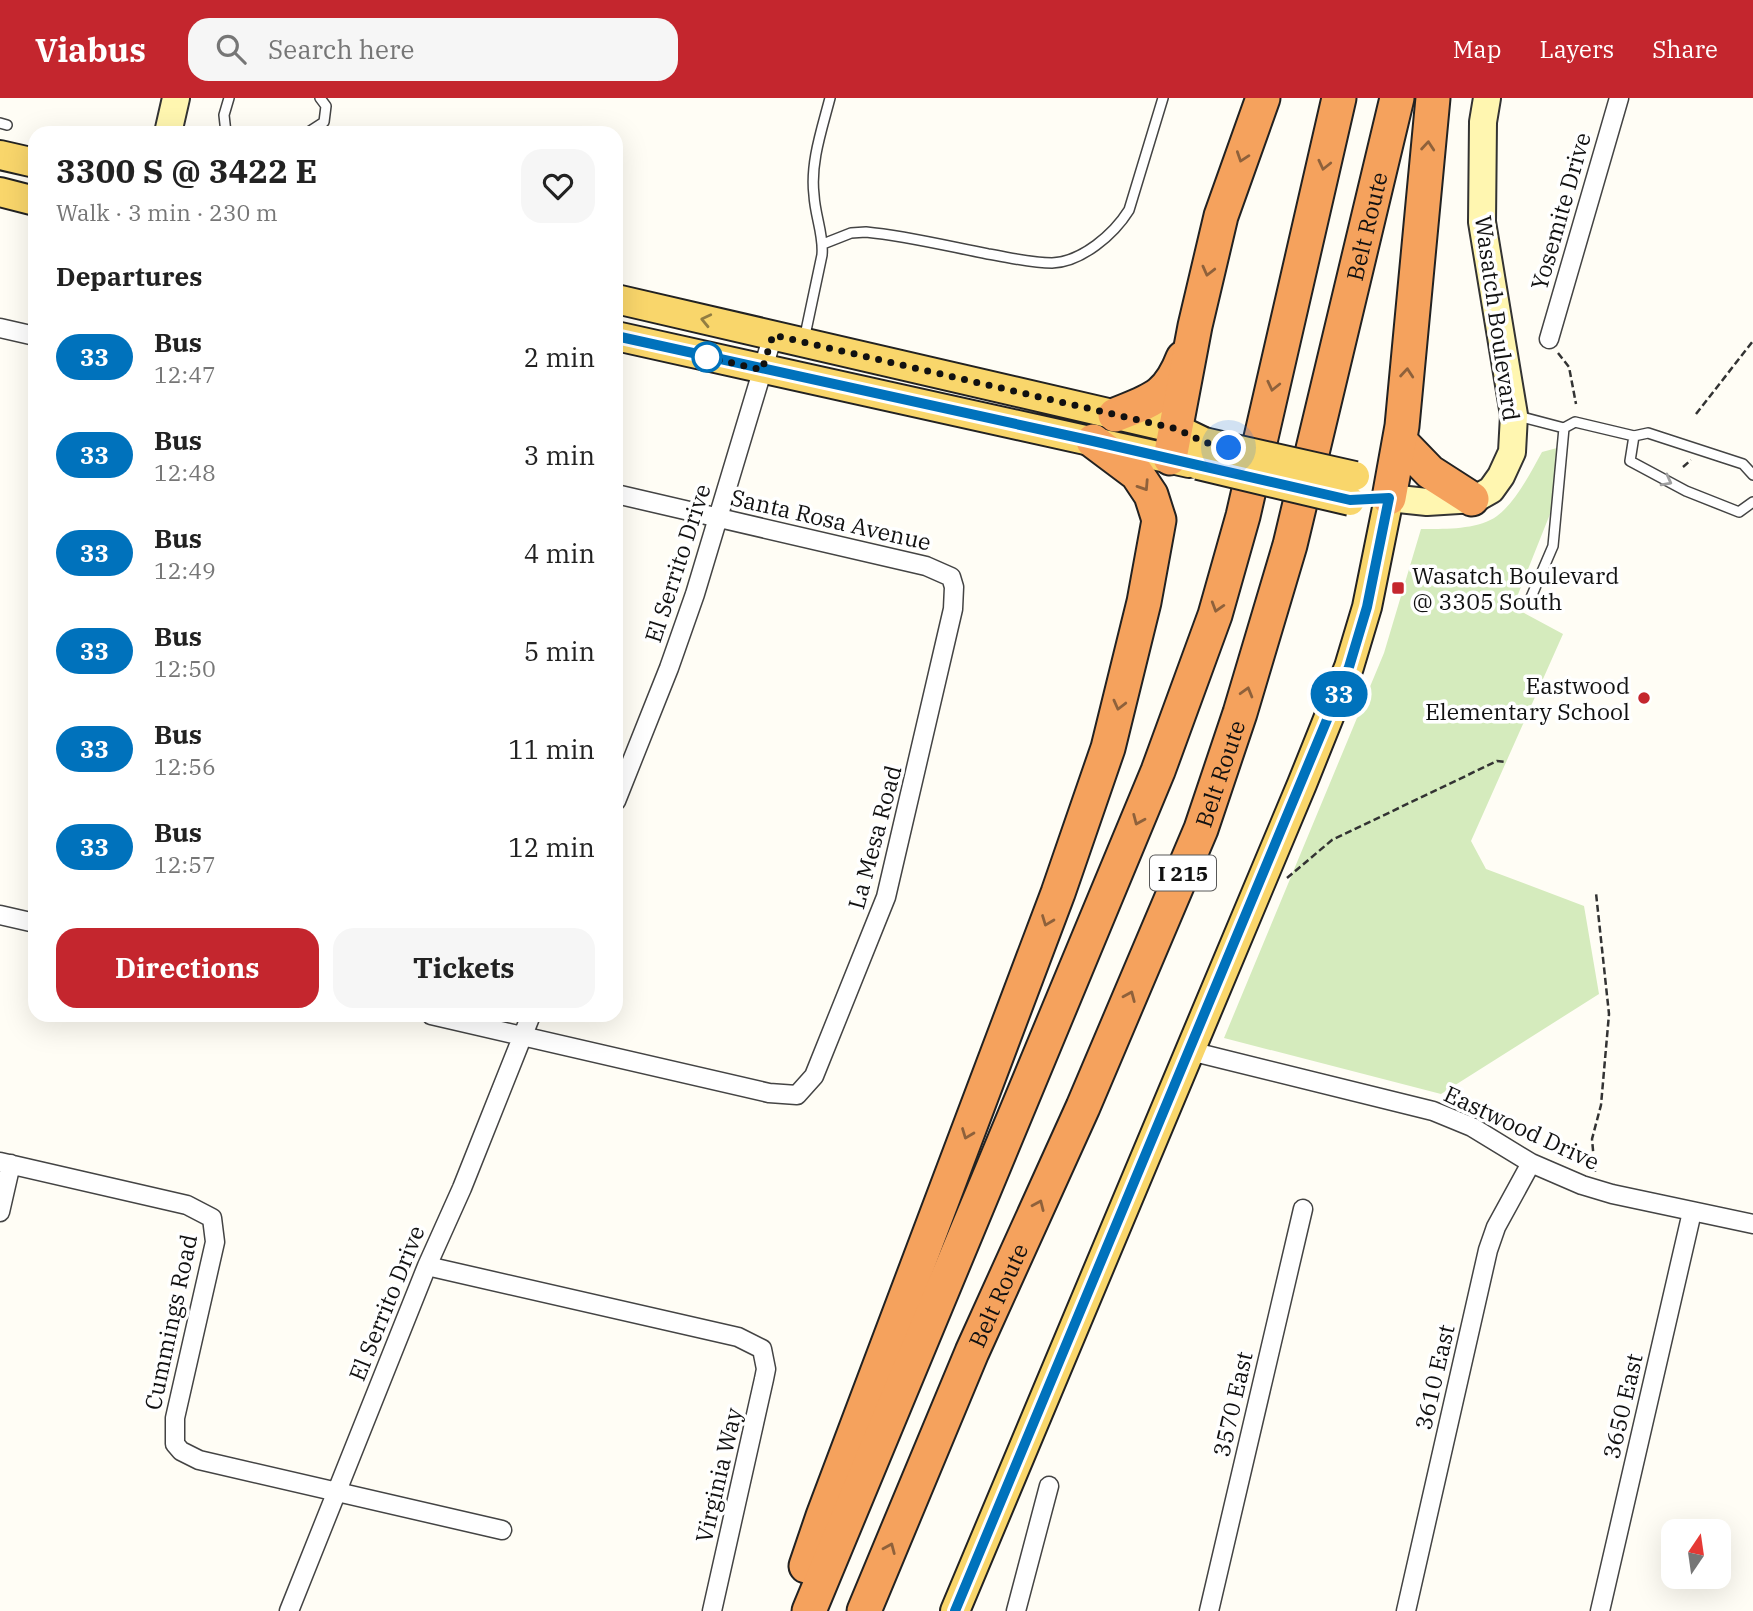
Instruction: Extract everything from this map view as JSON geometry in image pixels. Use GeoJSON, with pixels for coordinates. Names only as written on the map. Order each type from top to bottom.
{"type":"FeatureCollection","features":[{"type":"Feature","properties":{"kind":"highway"},"geometry":{"type":"LineString","coordinates":[[1115,415],[1156,398],[1176,376],[1195,326],[1222,216],[1263,98]]}},
{"type":"Feature","properties":{"kind":"highway","name":"I 215"},"geometry":{"type":"LineString","coordinates":[[809,1611],[1158,771],[1215,615],[1243,516],[1339,98]]}},
{"type":"Feature","properties":{"kind":"highway","name":"Belt Route"},"geometry":{"type":"LineString","coordinates":[[864,1611],[972,1352],[1083,1107],[1201,829],[1240,713],[1290,545],[1397,98]]}},
{"type":"Feature","properties":{"kind":"highway"},"geometry":{"type":"LineString","coordinates":[[1389,498],[1400,441],[1433,98]]}},
{"type":"Feature","properties":{"kind":"highway"},"geometry":{"type":"LineString","coordinates":[[1187,449],[1195,326]]}},
{"type":"Feature","properties":{"kind":"highway"},"geometry":{"type":"LineString","coordinates":[[791,1611],[823,1516],[1058,893],[1108,748],[1144,602],[1159,520],[1151,495],[1137,474],[1093,441]]}},
{"type":"Feature","properties":{"kind":"highway"},"geometry":{"type":"LineString","coordinates":[[1400,441],[1430,472],[1472,499]]}},
{"type":"Feature","properties":{"kind":"main road"},"geometry":{"type":"LineString","coordinates":[[0,155],[28,161]]}},
{"type":"Feature","properties":{"kind":"main road"},"geometry":{"type":"LineString","coordinates":[[0,192],[28,199]]}},
{"type":"Feature","properties":{"kind":"main road"},"geometry":{"type":"LineString","coordinates":[[623,301],[1115,415],[1187,449]]}},
{"type":"Feature","properties":{"kind":"main road"},"geometry":{"type":"LineString","coordinates":[[623,338],[1093,441],[1187,449],[1389,498],[1367,607],[1349,667],[955,1611]]}},
{"type":"Feature","properties":{"kind":"street"},"geometry":{"type":"LineString","coordinates":[[170,126],[176,98]]}},
{"type":"Feature","properties":{"kind":"street"},"geometry":{"type":"LineString","coordinates":[[188,126],[194,98]]}},
{"type":"Feature","properties":{"kind":"street","name":"Wasatch Boulevard"},"geometry":{"type":"LineString","coordinates":[[1472,499],[1490,490],[1505,469],[1514,442],[1514,415],[1482,222],[1483,122],[1487,98]]}},
{"type":"Feature","properties":{"kind":"street","name":"Yosemite Drive"},"geometry":{"type":"LineString","coordinates":[[1549,338],[1619,98]]}},
{"type":"Feature","properties":{"kind":"street"},"geometry":{"type":"LineString","coordinates":[[0,328],[28,334]]}},
{"type":"Feature","properties":{"kind":"street","name":"El Serrito Drive"},"geometry":{"type":"LineString","coordinates":[[623,783],[680,638],[773,335]]}},
{"type":"Feature","properties":{"kind":"street","name":"Santa Rosa Avenue"},"geometry":{"type":"LineString","coordinates":[[623,496],[926,566],[951,577]]}},
{"type":"Feature","properties":{"kind":"street"},"geometry":{"type":"LineString","coordinates":[[1389,498],[1427,502],[1472,499]]}},
{"type":"Feature","properties":{"kind":"street","name":"La Mesa Road"},"geometry":{"type":"LineString","coordinates":[[523,1036],[769,1093],[797,1096],[814,1076],[878,921],[889,886],[953,609],[954,587],[951,577]]}},
{"type":"Feature","properties":{"kind":"street"},"geometry":{"type":"LineString","coordinates":[[0,915],[28,921]]}},
{"type":"Feature","properties":{"kind":"street"},"geometry":{"type":"LineString","coordinates":[[461,1022],[523,1036]]}},
{"type":"Feature","properties":{"kind":"street","name":"El Serrito Drive"},"geometry":{"type":"LineString","coordinates":[[289,1611],[528,1022]]}},
{"type":"Feature","properties":{"kind":"street","name":"Eastwood Drive"},"geometry":{"type":"LineString","coordinates":[[1190,1051],[1433,1111],[1472,1127],[1531,1163],[1595,1189],[1753,1224]]}},
{"type":"Feature","properties":{"kind":"street"},"geometry":{"type":"LineString","coordinates":[[0,1212],[6,1163]]}},
{"type":"Feature","properties":{"kind":"street","name":"Cummings Road"},"geometry":{"type":"LineString","coordinates":[[6,1163],[187,1205],[212,1218],[215,1242],[175,1418],[175,1444],[181,1451],[199,1460],[336,1493]]}},
{"type":"Feature","properties":{"kind":"street","name":"3610 East"},"geometry":{"type":"LineString","coordinates":[[1406,1611],[1488,1250],[1496,1227],[1531,1163]]}},
{"type":"Feature","properties":{"kind":"street","name":"3570 East"},"geometry":{"type":"LineString","coordinates":[[1209,1611],[1303,1209]]}},
{"type":"Feature","properties":{"kind":"street","name":"3650 East"},"geometry":{"type":"LineString","coordinates":[[1600,1611],[1692,1212]]}},
{"type":"Feature","properties":{"kind":"street","name":"Virginia Way"},"geometry":{"type":"LineString","coordinates":[[427,1266],[738,1337],[762,1349],[766,1369],[712,1611]]}},
{"type":"Feature","properties":{"kind":"street"},"geometry":{"type":"LineString","coordinates":[[1016,1611],[1049,1486]]}},
{"type":"Feature","properties":{"kind":"street"},"geometry":{"type":"LineString","coordinates":[[336,1493],[502,1530]]}},
{"type":"Feature","properties":{"kind":"lane"},"geometry":{"type":"LineString","coordinates":[[225,126],[224,116],[229,98]]}},
{"type":"Feature","properties":{"kind":"lane"},"geometry":{"type":"LineString","coordinates":[[317,126],[324,121],[327,106],[320,98]]}},
{"type":"Feature","properties":{"kind":"lane"},"geometry":{"type":"LineString","coordinates":[[803,342],[823,244],[813,179],[830,98]]}},
{"type":"Feature","properties":{"kind":"lane"},"geometry":{"type":"LineString","coordinates":[[823,244],[851,233],[866,232],[1022,260],[1053,263],[1069,258],[1106,239],[1119,227],[1129,210],[1163,98]]}},
{"type":"Feature","properties":{"kind":"lane"},"geometry":{"type":"LineString","coordinates":[[1514,415],[1564,428],[1575,422],[1634,436],[1648,433],[1743,464],[1753,475]]}},
{"type":"Feature","properties":{"kind":"lane"},"geometry":{"type":"LineString","coordinates":[[1529,602],[1553,546],[1564,428]]}},
{"type":"Feature","properties":{"kind":"lane"},"geometry":{"type":"LineString","coordinates":[[1634,436],[1630,461],[1686,491],[1739,512],[1753,502]]}},
{"type":"Feature","properties":{"kind":"path"},"geometry":{"type":"LineString","coordinates":[[1549,338],[1569,368],[1576,404]]}},
{"type":"Feature","properties":{"kind":"path"},"geometry":{"type":"LineString","coordinates":[[1696,414],[1753,341]]}},
{"type":"Feature","properties":{"kind":"path"},"geometry":{"type":"LineString","coordinates":[[1287,878],[1332,840],[1497,761],[1506,762]]}},
{"type":"Feature","properties":{"kind":"path"},"geometry":{"type":"LineString","coordinates":[[1595,1175],[1592,1139],[1601,1105],[1609,1014],[1596,893]]}},
{"type":"Feature","properties":{"kind":"green space"},"geometry":{"type":"Polygon","coordinates":[[[1557,448],[1554,504],[1513,607],[1563,634],[1471,841],[1486,869],[1584,906],[1599,994],[1441,1094],[1224,1038],[1384,653],[1421,529],[1450,529],[1489,521],[1504,510],[1517,495],[1542,452],[1557,448]]]}},
{"type":"Feature","properties":{"kind":"bus line","name":"33"},"geometry":{"type":"LineString","coordinates":[[623,338],[1350,500],[1389,498],[1380,554],[1349,667],[955,1611]]}},
{"type":"Feature","properties":{"kind":"place","name":"Wasatch Boulevard @ 3305 South"},"geometry":{"type":"Point","coordinates":[1398,588]}},
{"type":"Feature","properties":{"kind":"place","name":"Eastwood Elementary School"},"geometry":{"type":"Point","coordinates":[1644,698]}},
{"type":"Feature","properties":{"kind":"route"},"geometry":{"type":"LineString","coordinates":[[707,357],[762,370],[773,335],[1177,429],[1204,442],[1229,448]]}}]}
